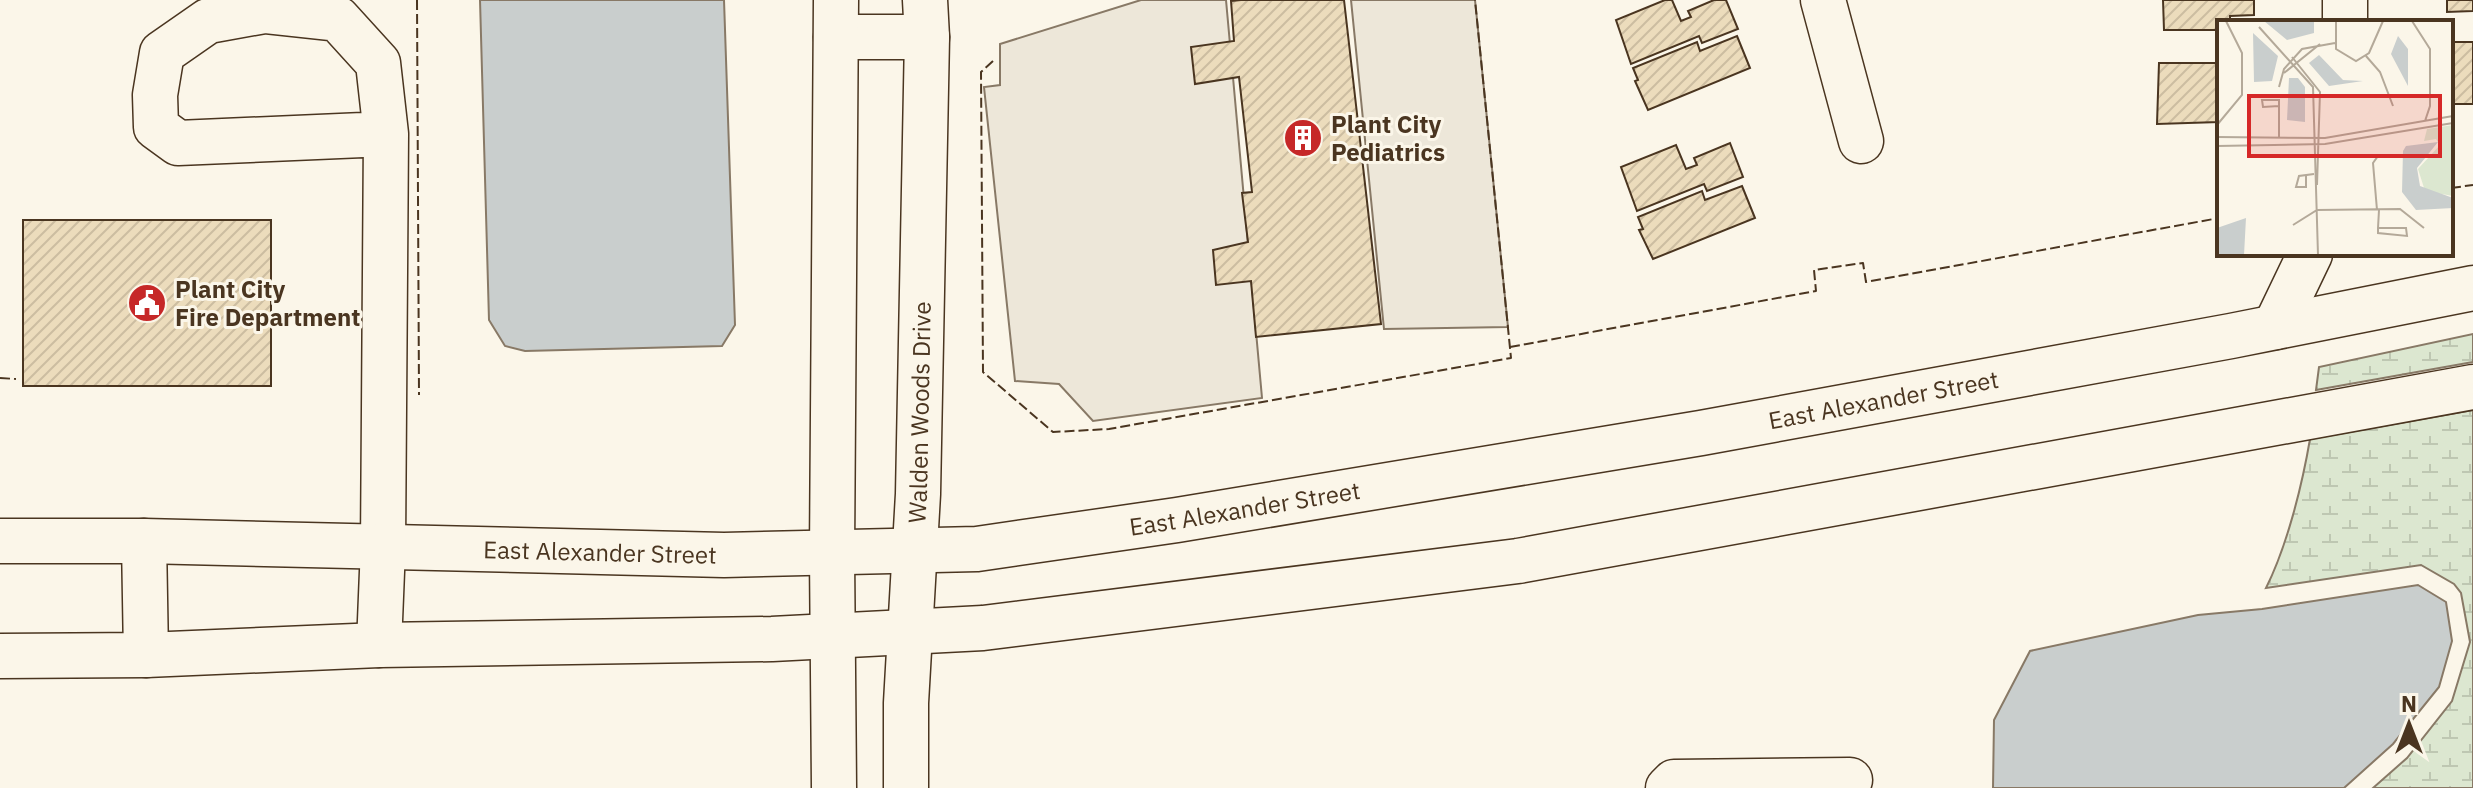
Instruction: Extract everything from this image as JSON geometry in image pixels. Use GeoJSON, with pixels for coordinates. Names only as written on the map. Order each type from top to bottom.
{"type":"FeatureCollection","features":[{"type":"Feature","properties":{"kind":"main road"},"geometry":{"type":"LineString","coordinates":[[1823,0],[1861,141]]}},
{"type":"Feature","properties":{"kind":"main road"},"geometry":{"type":"LineString","coordinates":[[379,645],[383,547],[386,134],[378,63],[338,19],[264,11],[208,21],[162,53],[155,95],[156,127],[178,143],[386,134]]}},
{"type":"Feature","properties":{"kind":"main road","name":"Walden Woods Drive"},"geometry":{"type":"LineString","coordinates":[[834,788],[832,554],[836,18],[926,18],[918,494],[906,703],[906,788]]}},
{"type":"Feature","properties":{"kind":"main road"},"geometry":{"type":"LineString","coordinates":[[2275,327],[2309,256]]}},
{"type":"Feature","properties":{"kind":"main road","name":"East Alexander Street"},"geometry":{"type":"LineString","coordinates":[[0,541],[144,541],[709,555],[977,549],[1208,515],[1701,433],[2473,288]]}},
{"type":"Feature","properties":{"kind":"main road"},"geometry":{"type":"LineString","coordinates":[[0,656],[146,655],[379,645],[772,639],[983,628],[1518,561],[2473,387]]}},
{"type":"Feature","properties":{"kind":"main road"},"geometry":{"type":"LineString","coordinates":[[144,541],[146,655]]}},
{"type":"Feature","properties":{"kind":"main road"},"geometry":{"type":"LineString","coordinates":[[1668,788],[1674,782],[1850,780]]}},
{"type":"Feature","properties":{"kind":"green space"},"geometry":{"type":"Polygon","coordinates":[[[2473,334],[2473,362],[2316,390],[2319,367],[2473,334]]]}},
{"type":"Feature","properties":{"kind":"green space"},"geometry":{"type":"Polygon","coordinates":[[[2473,410],[2473,788],[2373,788],[2407,758],[2452,701],[2470,642],[2461,593],[2454,584],[2421,565],[2266,588],[2293,515],[2310,439],[2473,410]]]}},
{"type":"Feature","properties":{"kind":"shaded area"},"geometry":{"type":"Polygon","coordinates":[[[480,0],[724,0],[735,325],[722,346],[525,351],[505,346],[489,320],[480,0]]]}},
{"type":"Feature","properties":{"kind":"shaded area"},"geometry":{"type":"Polygon","coordinates":[[[1141,0],[1226,0],[1262,398],[1093,421],[1059,384],[1015,381],[984,87],[1000,85],[1000,44],[1141,0]]]}},
{"type":"Feature","properties":{"kind":"shaded area"},"geometry":{"type":"Polygon","coordinates":[[[1351,0],[1475,0],[1508,327],[1384,329],[1351,0]]]}},
{"type":"Feature","properties":{"kind":"shaded area"},"geometry":{"type":"Polygon","coordinates":[[[2418,585],[2446,602],[2452,641],[2439,687],[2393,744],[2344,788],[1993,788],[1994,720],[2030,651],[2198,615],[2262,609],[2418,585]]]}},
{"type":"Feature","properties":{"kind":"building","name":"Plant City Pediatrics"},"geometry":{"type":"Polygon","coordinates":[[[1344,0],[1381,324],[1256,337],[1251,281],[1216,285],[1213,250],[1248,242],[1242,193],[1252,192],[1239,77],[1195,84],[1191,47],[1234,41],[1231,1],[1344,0]]]}},
{"type":"Feature","properties":{"kind":"building"},"geometry":{"type":"Polygon","coordinates":[[[1672,0],[1681,21],[1691,17],[1688,11],[1714,0],[1726,0],[1738,29],[1702,43],[1699,36],[1631,64],[1616,20],[1672,0]]]}},
{"type":"Feature","properties":{"kind":"building"},"geometry":{"type":"Polygon","coordinates":[[[2163,0],[2254,0],[2254,15],[2217,20],[2217,30],[2164,30],[2163,0]]]}},
{"type":"Feature","properties":{"kind":"building"},"geometry":{"type":"Polygon","coordinates":[[[2447,0],[2473,0],[2473,11],[2447,12],[2447,0]]]}},
{"type":"Feature","properties":{"kind":"building"},"geometry":{"type":"Polygon","coordinates":[[[1737,36],[1750,68],[1648,110],[1635,81],[1638,80],[1633,68],[1697,42],[1700,51],[1737,36]]]}},
{"type":"Feature","properties":{"kind":"building"},"geometry":{"type":"Polygon","coordinates":[[[2453,42],[2473,42],[2473,104],[2453,104],[2453,42]]]}},
{"type":"Feature","properties":{"kind":"building"},"geometry":{"type":"Polygon","coordinates":[[[2159,63],[2217,63],[2217,122],[2157,124],[2159,63]]]}},
{"type":"Feature","properties":{"kind":"building"},"geometry":{"type":"Polygon","coordinates":[[[1730,143],[1743,177],[1707,191],[1704,184],[1637,211],[1621,167],[1676,145],[1686,169],[1697,165],[1694,158],[1730,143]]]}},
{"type":"Feature","properties":{"kind":"building"},"geometry":{"type":"Polygon","coordinates":[[[1742,186],[1755,218],[1653,259],[1639,230],[1643,229],[1638,217],[1702,191],[1705,200],[1742,186]]]}},
{"type":"Feature","properties":{"kind":"building","name":"Plant City Fire Department"},"geometry":{"type":"Polygon","coordinates":[[[23,220],[271,220],[271,386],[23,386],[23,220]]]}},
{"type":"Feature","properties":{"kind":"fence"},"geometry":{"type":"LineString","coordinates":[[417,0],[419,395]]}},
{"type":"Feature","properties":{"kind":"fence"},"geometry":{"type":"LineString","coordinates":[[993,61],[981,72],[983,372],[1053,432],[1109,429],[1511,358],[1475,0]]}},
{"type":"Feature","properties":{"kind":"fence"},"geometry":{"type":"LineString","coordinates":[[2453,188],[2473,185]]}},
{"type":"Feature","properties":{"kind":"fence"},"geometry":{"type":"LineString","coordinates":[[1510,347],[1816,291],[1814,270],[1863,263],[1866,282],[2217,218]]}},
{"type":"Feature","properties":{"kind":"fence"},"geometry":{"type":"LineString","coordinates":[[0,378],[16,379]]}},
{"type":"Feature","properties":{"kind":"place","name":"Plant City Pediatrics"},"geometry":{"type":"Point","coordinates":[1303,138]}},
{"type":"Feature","properties":{"kind":"place","name":"Plant City Fire Department"},"geometry":{"type":"Point","coordinates":[147,303]}}]}
